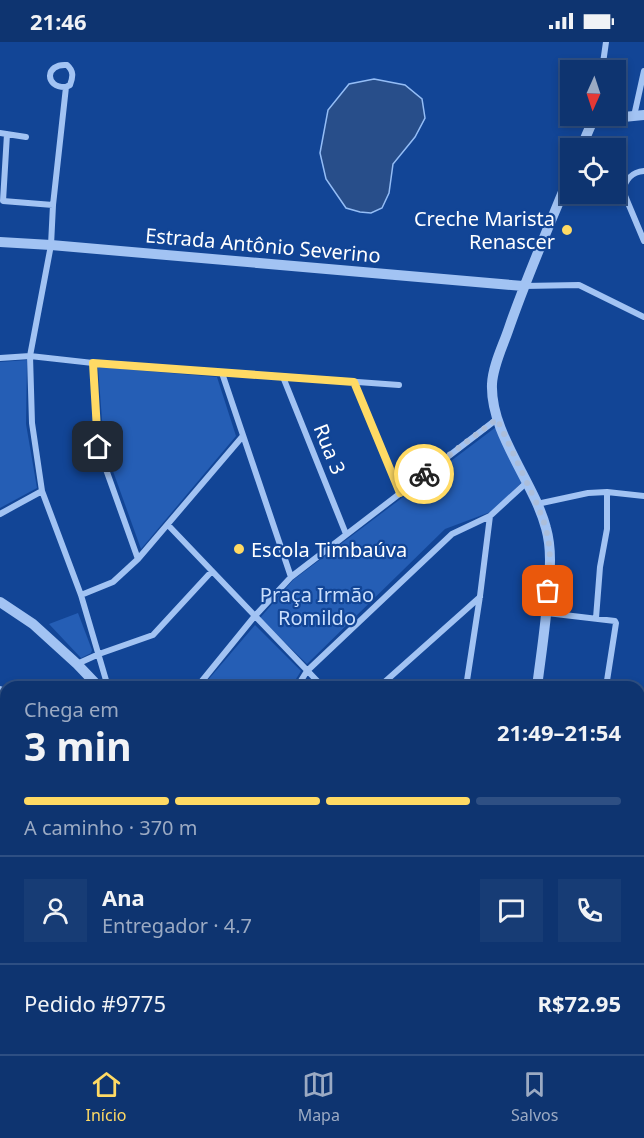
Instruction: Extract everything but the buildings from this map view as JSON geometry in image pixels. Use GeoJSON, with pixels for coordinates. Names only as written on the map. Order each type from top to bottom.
{"type":"FeatureCollection","features":[{"type":"Feature","properties":{"kind":"street"},"geometry":{"type":"LineString","coordinates":[[603,60],[606,42]]}},
{"type":"Feature","properties":{"kind":"street"},"geometry":{"type":"LineString","coordinates":[[639,116],[644,71]]}},
{"type":"Feature","properties":{"kind":"street"},"geometry":{"type":"LineString","coordinates":[[66,87],[51,245],[30,356],[32,423],[42,491],[81,595],[106,681]]}},
{"type":"Feature","properties":{"kind":"street"},"geometry":{"type":"LineString","coordinates":[[26,137],[3,134],[3,201],[53,205]]}},
{"type":"Feature","properties":{"kind":"street"},"geometry":{"type":"LineString","coordinates":[[644,171],[639,171],[629,177],[624,183],[623,191],[644,241]]}},
{"type":"Feature","properties":{"kind":"street"},"geometry":{"type":"LineString","coordinates":[[538,681],[547,613],[550,550],[546,528],[537,504],[497,419],[492,384],[495,367],[524,286],[560,199]]}},
{"type":"Feature","properties":{"kind":"street","name":"Estrada Antônio Severino"},"geometry":{"type":"LineString","coordinates":[[0,242],[524,286],[579,285],[644,318]]}},
{"type":"Feature","properties":{"kind":"street"},"geometry":{"type":"LineString","coordinates":[[0,358],[30,356],[93,363],[399,386]]}},
{"type":"Feature","properties":{"kind":"street"},"geometry":{"type":"LineString","coordinates":[[93,363],[98,447],[138,559]]}},
{"type":"Feature","properties":{"kind":"street"},"geometry":{"type":"LineString","coordinates":[[222,373],[291,577]]}},
{"type":"Feature","properties":{"kind":"street","name":"Rua 3"},"geometry":{"type":"LineString","coordinates":[[283,377],[346,534]]}},
{"type":"Feature","properties":{"kind":"street"},"geometry":{"type":"LineString","coordinates":[[354,382],[400,493]]}},
{"type":"Feature","properties":{"kind":"street"},"geometry":{"type":"LineString","coordinates":[[202,681],[254,617],[291,577],[497,419]]}},
{"type":"Feature","properties":{"kind":"street"},"geometry":{"type":"LineString","coordinates":[[81,595],[113,582],[138,559],[242,437]]}},
{"type":"Feature","properties":{"kind":"street"},"geometry":{"type":"LineString","coordinates":[[301,681],[307,671],[452,534],[490,516],[526,483]]}},
{"type":"Feature","properties":{"kind":"street"},"geometry":{"type":"LineString","coordinates":[[0,514],[42,491]]}},
{"type":"Feature","properties":{"kind":"street"},"geometry":{"type":"LineString","coordinates":[[537,504],[588,493],[607,492],[644,496]]}},
{"type":"Feature","properties":{"kind":"street"},"geometry":{"type":"LineString","coordinates":[[597,618],[600,567],[607,529],[607,492]]}},
{"type":"Feature","properties":{"kind":"street"},"geometry":{"type":"LineString","coordinates":[[467,681],[490,516]]}},
{"type":"Feature","properties":{"kind":"street"},"geometry":{"type":"LineString","coordinates":[[168,525],[317,681]]}},
{"type":"Feature","properties":{"kind":"street"},"geometry":{"type":"LineString","coordinates":[[77,664],[153,635],[212,571]]}},
{"type":"Feature","properties":{"kind":"street"},"geometry":{"type":"LineString","coordinates":[[386,681],[480,596]]}},
{"type":"Feature","properties":{"kind":"street"},"geometry":{"type":"LineString","coordinates":[[0,602],[33,624],[93,681]]}},
{"type":"Feature","properties":{"kind":"street"},"geometry":{"type":"LineString","coordinates":[[547,613],[615,621],[607,681]]}},
{"type":"Feature","properties":{"kind":"green space"},"geometry":{"type":"Polygon","coordinates":[[[27,360],[26,424],[37,488],[0,508],[0,362],[27,360]]]}},
{"type":"Feature","properties":{"kind":"green space"},"geometry":{"type":"Polygon","coordinates":[[[98,367],[217,377],[236,436],[141,549],[104,446],[98,367]]]}},
{"type":"Feature","properties":{"kind":"green space","name":"Praça Irmão Romildo"},"geometry":{"type":"Polygon","coordinates":[[[496,427],[523,481],[493,511],[445,529],[307,664],[260,618],[293,580],[496,427]]]}},
{"type":"Feature","properties":{"kind":"green space"},"geometry":{"type":"Polygon","coordinates":[[[78,613],[92,650],[91,653],[81,658],[49,624],[78,613]]]}},
{"type":"Feature","properties":{"kind":"green space"},"geometry":{"type":"Polygon","coordinates":[[[255,625],[301,671],[295,681],[207,681],[255,625]]]}},
{"type":"Feature","properties":{"kind":"shaded area"},"geometry":{"type":"Polygon","coordinates":[[[374,79],[405,85],[422,99],[425,118],[415,137],[393,164],[389,193],[382,208],[371,213],[346,208],[326,179],[320,153],[328,110],[349,84],[374,79]]]}},
{"type":"Feature","properties":{"kind":"way so far"},"geometry":{"type":"LineString","coordinates":[[424,474],[497,419],[546,528],[550,550],[548,591]]}},
{"type":"Feature","properties":{"kind":"place","name":"Creche Marista Renascer"},"geometry":{"type":"Point","coordinates":[567,230]}},
{"type":"Feature","properties":{"kind":"place","name":"Escola Timbaúva"},"geometry":{"type":"Point","coordinates":[239,549]}},
{"type":"Feature","properties":{"kind":"route"},"geometry":{"type":"LineString","coordinates":[[98,447],[93,363],[354,382],[400,493],[424,474]]}}]}
